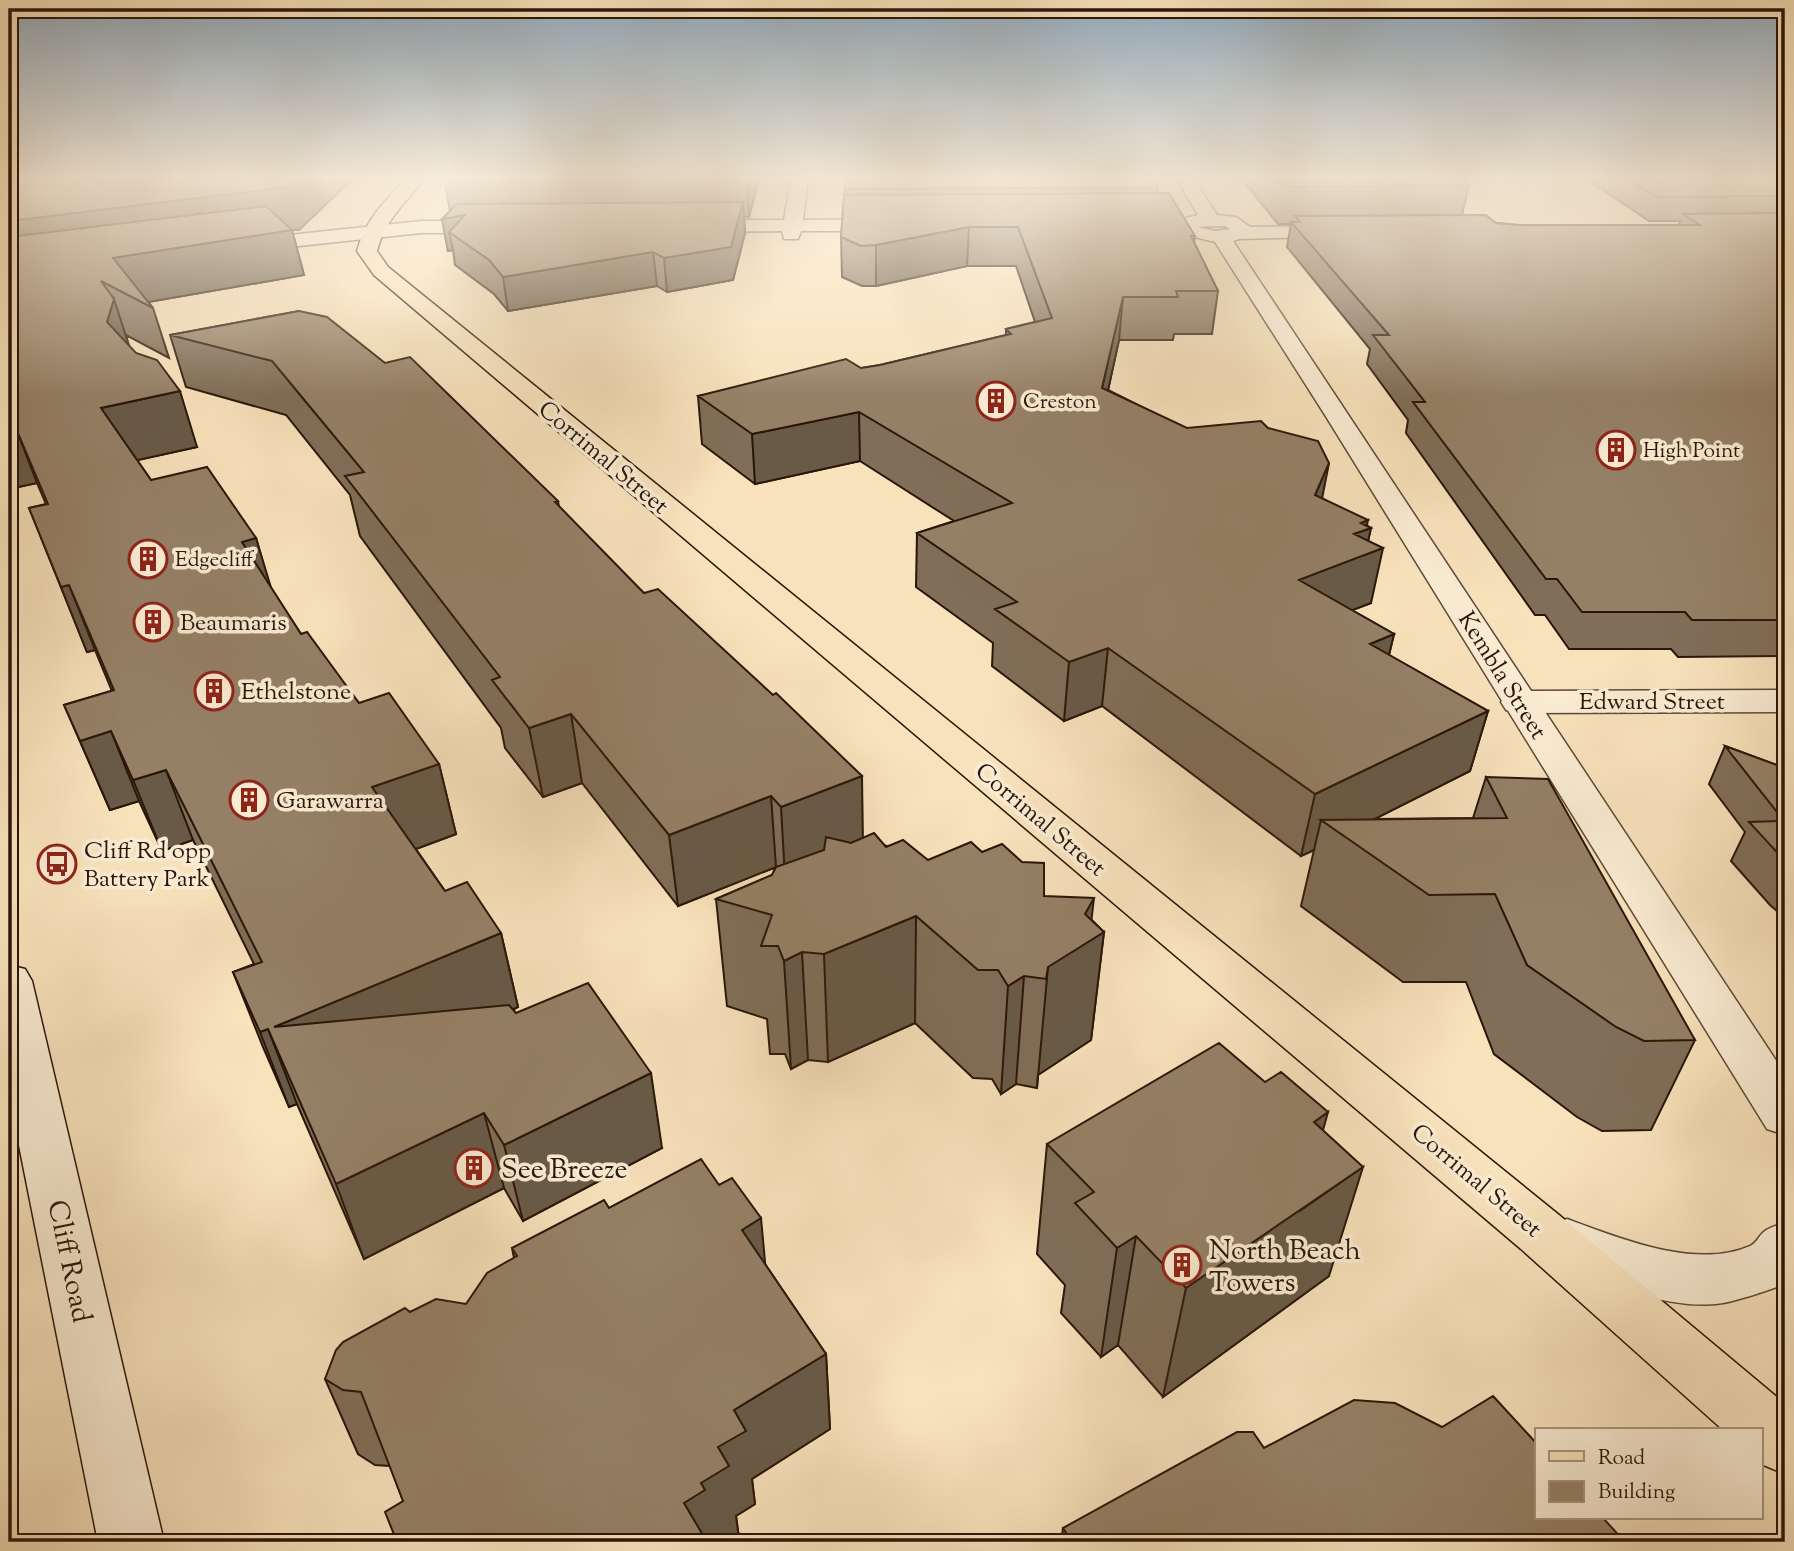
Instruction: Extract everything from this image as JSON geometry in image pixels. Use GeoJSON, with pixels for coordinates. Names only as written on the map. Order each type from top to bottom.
{"type":"FeatureCollection","features":[{"type":"Feature","properties":{"kind":"main road","name":"Corrimal Street"},"geometry":{"type":"LineString","coordinates":[[367,250],[381,271],[1540,1232],[1785,1444]]}},
{"type":"Feature","properties":{"kind":"street","name":"Kembla Street"},"geometry":{"type":"LineString","coordinates":[[1227,250],[1338,415],[1785,1115]]}},
{"type":"Feature","properties":{"kind":"street","name":"Edward Street"},"geometry":{"type":"LineString","coordinates":[[1519,702],[1785,701]]}},
{"type":"Feature","properties":{"kind":"street","name":"Cliff Road"},"geometry":{"type":"LineString","coordinates":[[9,981],[131,1542]]}},
{"type":"Feature","properties":{"kind":"street"},"geometry":{"type":"LineString","coordinates":[[1540,1232],[1609,1260],[1669,1276],[1722,1278],[1770,1265],[1785,1247]]}},
{"type":"Feature","properties":{"kind":"building"},"geometry":{"type":"Polygon","coordinates":[[[9,250],[162,250],[113,258],[153,308],[101,281],[114,299],[107,322],[136,353],[157,360],[180,391],[101,408],[151,480],[207,467],[256,538],[242,542],[301,634],[307,632],[359,703],[389,693],[439,764],[372,787],[445,891],[467,882],[501,933],[274,1027],[509,1005],[516,1013],[588,983],[651,1073],[504,1145],[484,1113],[336,1184],[268,1029],[260,1032],[233,972],[262,962],[166,770],[133,780],[111,731],[80,741],[64,705],[114,690],[69,585],[61,587],[29,508],[48,504],[15,426],[9,427],[9,250]]]}},
{"type":"Feature","properties":{"kind":"building"},"geometry":{"type":"Polygon","coordinates":[[[475,250],[710,250],[664,258],[653,252],[503,277],[489,260],[475,250]]]}},
{"type":"Feature","properties":{"kind":"building"},"geometry":{"type":"Polygon","coordinates":[[[1027,250],[1198,250],[1218,291],[1176,291],[1178,297],[1123,297],[1102,388],[1187,428],[1261,421],[1268,428],[1318,441],[1329,463],[1315,495],[1368,520],[1361,523],[1371,528],[1354,534],[1383,548],[1299,580],[1394,634],[1370,644],[1488,711],[1315,794],[1108,648],[1069,662],[995,609],[1017,602],[917,533],[1012,503],[859,412],[752,434],[698,396],[846,359],[861,368],[880,365],[1011,334],[1006,329],[1052,318],[1027,250]]]}},
{"type":"Feature","properties":{"kind":"building"},"geometry":{"type":"Polygon","coordinates":[[[1316,250],[1785,250],[1785,620],[1692,620],[1685,612],[1582,612],[1557,579],[1546,579],[1413,402],[1425,402],[1373,335],[1389,335],[1316,250]]]}},
{"type":"Feature","properties":{"kind":"building"},"geometry":{"type":"Polygon","coordinates":[[[299,311],[327,317],[385,363],[410,357],[558,501],[555,502],[644,593],[658,589],[773,695],[776,693],[862,776],[781,807],[771,796],[669,835],[571,714],[529,728],[492,680],[500,677],[345,476],[364,472],[272,361],[170,335],[299,311]]]}},
{"type":"Feature","properties":{"kind":"building"},"geometry":{"type":"Polygon","coordinates":[[[1725,746],[1785,768],[1785,861],[1749,822],[1784,821],[1725,746]]]}},
{"type":"Feature","properties":{"kind":"building"},"geometry":{"type":"Polygon","coordinates":[[[1486,777],[1548,779],[1695,1040],[1644,1041],[1616,1027],[1527,965],[1495,894],[1429,895],[1321,820],[1507,818],[1486,777]]]}},
{"type":"Feature","properties":{"kind":"building"},"geometry":{"type":"Polygon","coordinates":[[[874,833],[886,847],[903,840],[928,860],[971,842],[982,852],[1002,844],[1022,862],[1044,863],[1044,896],[1094,898],[1085,914],[1104,932],[1048,967],[1046,979],[1024,976],[1008,986],[998,970],[978,970],[916,916],[824,954],[802,952],[784,961],[778,946],[761,946],[772,915],[716,899],[772,875],[776,867],[824,850],[826,837],[851,843],[874,833]]]}},
{"type":"Feature","properties":{"kind":"building"},"geometry":{"type":"Polygon","coordinates":[[[1219,1043],[1265,1082],[1281,1072],[1328,1112],[1314,1122],[1363,1167],[1186,1288],[1136,1236],[1117,1248],[1075,1203],[1094,1192],[1047,1144],[1219,1043]]]}},
{"type":"Feature","properties":{"kind":"building"},"geometry":{"type":"Polygon","coordinates":[[[701,1159],[719,1185],[732,1178],[761,1218],[742,1230],[826,1354],[734,1410],[746,1431],[718,1447],[729,1466],[701,1483],[705,1490],[684,1503],[707,1542],[397,1542],[385,1512],[403,1501],[361,1392],[343,1390],[325,1379],[336,1350],[343,1342],[405,1308],[410,1312],[436,1299],[466,1304],[487,1273],[517,1256],[512,1248],[604,1200],[609,1208],[701,1159]]]}},
{"type":"Feature","properties":{"kind":"building"},"geometry":{"type":"Polygon","coordinates":[[[1493,1396],[1535,1442],[1535,1520],[1605,1520],[1625,1542],[1072,1542],[1063,1528],[1237,1432],[1253,1432],[1264,1448],[1354,1400],[1395,1403],[1442,1427],[1493,1396]]]}},
{"type":"Feature","properties":{"kind":"place","name":"Creston"},"geometry":{"type":"Point","coordinates":[996,401]}},
{"type":"Feature","properties":{"kind":"place","name":"High Point"},"geometry":{"type":"Point","coordinates":[1616,450]}},
{"type":"Feature","properties":{"kind":"place","name":"Edgecliff"},"geometry":{"type":"Point","coordinates":[148,559]}},
{"type":"Feature","properties":{"kind":"place","name":"Beaumaris"},"geometry":{"type":"Point","coordinates":[153,622]}},
{"type":"Feature","properties":{"kind":"place","name":"Ethelstone"},"geometry":{"type":"Point","coordinates":[214,691]}},
{"type":"Feature","properties":{"kind":"place","name":"Garawarra"},"geometry":{"type":"Point","coordinates":[249,800]}},
{"type":"Feature","properties":{"kind":"place","name":"Cliff Rd opp Battery Park"},"geometry":{"type":"Point","coordinates":[57,864]}},
{"type":"Feature","properties":{"kind":"place","name":"See Breeze"},"geometry":{"type":"Point","coordinates":[474,1168]}},
{"type":"Feature","properties":{"kind":"place","name":"North Beach Towers"},"geometry":{"type":"Point","coordinates":[1182,1265]}}]}
